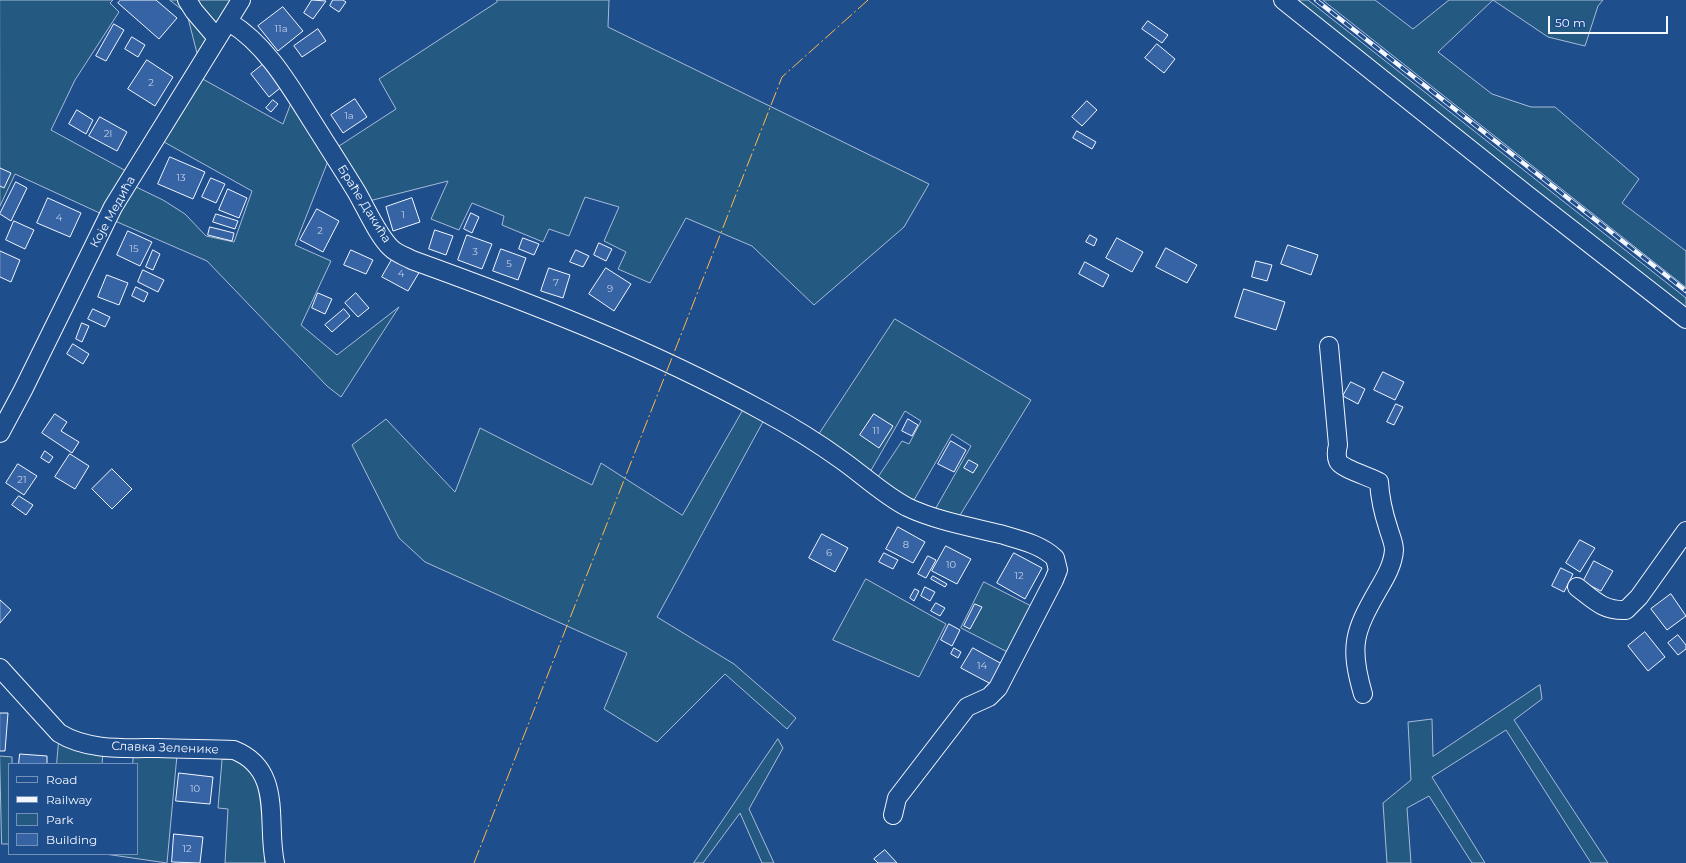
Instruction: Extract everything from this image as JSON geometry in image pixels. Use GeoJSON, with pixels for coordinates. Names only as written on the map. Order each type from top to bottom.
{"type":"FeatureCollection","features":[{"type":"Feature","properties":{"kind":"street"},"geometry":{"type":"LineString","coordinates":[[187,0],[194,11],[217,38]]}},
{"type":"Feature","properties":{"kind":"street","name":"Које Медића"},"geometry":{"type":"LineString","coordinates":[[0,433],[26,384],[113,207],[217,38],[229,22],[241,0]]}},
{"type":"Feature","properties":{"kind":"street"},"geometry":{"type":"LineString","coordinates":[[1283,0],[1503,176],[1686,319]]}},
{"type":"Feature","properties":{"kind":"street","name":"Браће Дакића"},"geometry":{"type":"LineString","coordinates":[[229,22],[251,39],[270,59],[291,86],[369,213],[383,240],[391,248],[412,260],[520,299],[696,377],[785,424],[843,461],[878,488],[907,507],[1022,540],[1038,546],[1055,558],[1058,564],[1058,570],[1054,580],[998,688],[990,697],[967,707],[897,798],[893,815]]}},
{"type":"Feature","properties":{"kind":"street"},"geometry":{"type":"LineString","coordinates":[[1328,346],[1338,445],[1337,460],[1341,466],[1370,476],[1379,482],[1383,510],[1393,545],[1390,566],[1359,627],[1354,647],[1356,669],[1363,694]]}},
{"type":"Feature","properties":{"kind":"street"},"geometry":{"type":"LineString","coordinates":[[1576,587],[1602,606],[1614,610],[1626,610],[1639,597],[1686,531]]}},
{"type":"Feature","properties":{"kind":"street","name":"Славка Зеленике"},"geometry":{"type":"LineString","coordinates":[[0,668],[59,733],[71,740],[84,744],[119,748],[234,750],[244,754],[261,771],[267,784],[273,824],[275,863]]}},
{"type":"Feature","properties":{"kind":"green space"},"geometry":{"type":"Polygon","coordinates":[[[0,0],[113,0],[110,3],[119,12],[75,80],[51,130],[128,172],[104,215],[15,174],[0,206],[0,0]]]}},
{"type":"Feature","properties":{"kind":"green space"},"geometry":{"type":"Polygon","coordinates":[[[170,0],[236,0],[199,61],[187,14],[170,0]]]}},
{"type":"Feature","properties":{"kind":"green space"},"geometry":{"type":"Polygon","coordinates":[[[497,0],[609,0],[608,27],[929,184],[904,227],[814,305],[752,246],[686,218],[650,283],[618,269],[626,252],[604,241],[619,207],[585,197],[569,236],[549,229],[543,242],[502,225],[504,216],[472,203],[459,230],[431,219],[448,181],[369,201],[339,146],[396,109],[379,79],[497,2],[497,0]]]}},
{"type":"Feature","properties":{"kind":"green space"},"geometry":{"type":"Polygon","coordinates":[[[1294,0],[1308,0],[1686,298],[1686,311],[1294,0]]]}},
{"type":"Feature","properties":{"kind":"green space"},"geometry":{"type":"Polygon","coordinates":[[[1323,0],[1375,0],[1413,29],[1449,0],[1493,0],[1438,52],[1492,94],[1531,107],[1555,107],[1639,179],[1622,203],[1686,251],[1686,287],[1323,0]]]}},
{"type":"Feature","properties":{"kind":"green space"},"geometry":{"type":"Polygon","coordinates":[[[1493,0],[1603,0],[1598,6],[1585,46],[1548,37],[1493,0]]]}},
{"type":"Feature","properties":{"kind":"green space"},"geometry":{"type":"Polygon","coordinates":[[[201,78],[283,124],[294,95],[330,156],[295,245],[331,261],[301,325],[337,355],[399,307],[341,397],[327,386],[207,261],[115,221],[132,185],[163,200],[185,214],[206,236],[234,242],[252,191],[164,142],[201,78]]]}},
{"type":"Feature","properties":{"kind":"green space"},"geometry":{"type":"Polygon","coordinates":[[[895,319],[1031,400],[957,520],[933,513],[971,446],[952,434],[914,500],[892,488],[878,477],[902,441],[909,444],[921,421],[905,411],[870,472],[816,439],[895,319]]]}},
{"type":"Feature","properties":{"kind":"green space"},"geometry":{"type":"Polygon","coordinates":[[[745,407],[765,418],[657,617],[734,664],[796,718],[787,729],[725,674],[657,742],[604,709],[627,653],[425,562],[399,538],[352,445],[386,419],[455,492],[480,428],[592,485],[601,463],[682,515],[745,407]]]}},
{"type":"Feature","properties":{"kind":"green space"},"geometry":{"type":"Polygon","coordinates":[[[866,579],[946,624],[919,677],[833,640],[866,579]]]}},
{"type":"Feature","properties":{"kind":"green space"},"geometry":{"type":"Polygon","coordinates":[[[984,582],[1043,612],[1021,659],[961,628],[984,582]]]}},
{"type":"Feature","properties":{"kind":"green space"},"geometry":{"type":"Polygon","coordinates":[[[1540,685],[1542,699],[1514,720],[1608,863],[1591,863],[1506,730],[1432,777],[1485,863],[1472,863],[1429,796],[1407,808],[1411,863],[1387,863],[1383,803],[1411,780],[1408,722],[1432,719],[1433,756],[1540,685]]]}},
{"type":"Feature","properties":{"kind":"green space"},"geometry":{"type":"Polygon","coordinates":[[[778,739],[783,748],[749,809],[774,863],[762,863],[740,813],[703,863],[694,863],[778,739]]]}},
{"type":"Feature","properties":{"kind":"green space"},"geometry":{"type":"Polygon","coordinates":[[[59,741],[103,752],[102,763],[57,763],[59,741]]]}},
{"type":"Feature","properties":{"kind":"green space"},"geometry":{"type":"Polygon","coordinates":[[[134,754],[177,755],[167,863],[112,855],[138,855],[138,763],[133,763],[134,754]]]}},
{"type":"Feature","properties":{"kind":"green space"},"geometry":{"type":"Polygon","coordinates":[[[0,756],[12,757],[12,763],[8,763],[8,844],[2,844],[0,756]]]}},
{"type":"Feature","properties":{"kind":"green space"},"geometry":{"type":"Polygon","coordinates":[[[232,759],[248,769],[256,778],[261,789],[266,813],[265,863],[225,863],[228,809],[218,808],[222,760],[232,759]]]}},
{"type":"Feature","properties":{"kind":"building"},"geometry":{"type":"Polygon","coordinates":[[[121,0],[156,0],[177,18],[159,39],[118,3],[121,0]]]}},
{"type":"Feature","properties":{"kind":"building"},"geometry":{"type":"Polygon","coordinates":[[[312,0],[326,1],[313,19],[304,13],[312,0]]]}},
{"type":"Feature","properties":{"kind":"building"},"geometry":{"type":"Polygon","coordinates":[[[333,0],[343,0],[346,2],[339,12],[330,6],[333,0]]]}},
{"type":"Feature","properties":{"kind":"building"},"geometry":{"type":"Polygon","coordinates":[[[283,7],[303,31],[278,51],[258,26],[283,7]]]}},
{"type":"Feature","properties":{"kind":"building"},"geometry":{"type":"Polygon","coordinates":[[[1148,21],[1168,35],[1162,43],[1142,29],[1148,21]]]}},
{"type":"Feature","properties":{"kind":"building"},"geometry":{"type":"Polygon","coordinates":[[[114,24],[124,30],[106,61],[96,56],[114,24]]]}},
{"type":"Feature","properties":{"kind":"building"},"geometry":{"type":"Polygon","coordinates":[[[318,29],[326,41],[302,57],[294,46],[318,29]]]}},
{"type":"Feature","properties":{"kind":"building"},"geometry":{"type":"Polygon","coordinates":[[[132,37],[145,45],[138,57],[125,49],[132,37]]]}},
{"type":"Feature","properties":{"kind":"building"},"geometry":{"type":"Polygon","coordinates":[[[1157,44],[1175,59],[1164,73],[1145,58],[1157,44]]]}},
{"type":"Feature","properties":{"kind":"building"},"geometry":{"type":"Polygon","coordinates":[[[147,60],[173,77],[155,106],[128,89],[147,60]]]}},
{"type":"Feature","properties":{"kind":"building"},"geometry":{"type":"Polygon","coordinates":[[[266,62],[284,85],[269,97],[251,74],[266,62]]]}},
{"type":"Feature","properties":{"kind":"building"},"geometry":{"type":"Polygon","coordinates":[[[355,99],[367,117],[343,133],[331,115],[355,99]]]}},
{"type":"Feature","properties":{"kind":"building"},"geometry":{"type":"Polygon","coordinates":[[[273,100],[278,104],[271,112],[266,108],[273,100]]]}},
{"type":"Feature","properties":{"kind":"building"},"geometry":{"type":"Polygon","coordinates":[[[1087,101],[1097,110],[1082,126],[1072,117],[1087,101]]]}},
{"type":"Feature","properties":{"kind":"building"},"geometry":{"type":"Polygon","coordinates":[[[77,110],[93,120],[86,134],[69,124],[77,110]]]}},
{"type":"Feature","properties":{"kind":"building"},"geometry":{"type":"Polygon","coordinates":[[[100,117],[127,132],[117,151],[89,136],[100,117]]]}},
{"type":"Feature","properties":{"kind":"building"},"geometry":{"type":"Polygon","coordinates":[[[1077,131],[1096,142],[1092,149],[1073,138],[1077,131]]]}},
{"type":"Feature","properties":{"kind":"building"},"geometry":{"type":"Polygon","coordinates":[[[170,157],[205,172],[193,199],[158,184],[170,157]]]}},
{"type":"Feature","properties":{"kind":"building"},"geometry":{"type":"Polygon","coordinates":[[[0,168],[11,173],[4,188],[0,186],[0,168]]]}},
{"type":"Feature","properties":{"kind":"building"},"geometry":{"type":"Polygon","coordinates":[[[211,178],[225,184],[216,203],[202,197],[211,178]]]}},
{"type":"Feature","properties":{"kind":"building"},"geometry":{"type":"Polygon","coordinates":[[[16,182],[27,188],[11,221],[0,214],[16,182]]]}},
{"type":"Feature","properties":{"kind":"building"},"geometry":{"type":"Polygon","coordinates":[[[228,189],[247,198],[239,218],[219,210],[228,189]]]}},
{"type":"Feature","properties":{"kind":"building"},"geometry":{"type":"Polygon","coordinates":[[[48,198],[81,213],[70,237],[37,223],[48,198]]]}},
{"type":"Feature","properties":{"kind":"building"},"geometry":{"type":"Polygon","coordinates":[[[412,198],[420,222],[393,231],[386,207],[412,198]]]}},
{"type":"Feature","properties":{"kind":"building"},"geometry":{"type":"Polygon","coordinates":[[[317,209],[339,221],[323,252],[300,240],[317,209]]]}},
{"type":"Feature","properties":{"kind":"building"},"geometry":{"type":"Polygon","coordinates":[[[471,213],[479,217],[472,233],[464,229],[471,213]]]}},
{"type":"Feature","properties":{"kind":"building"},"geometry":{"type":"Polygon","coordinates":[[[216,214],[238,221],[235,229],[213,222],[216,214]]]}},
{"type":"Feature","properties":{"kind":"building"},"geometry":{"type":"Polygon","coordinates":[[[14,221],[34,230],[25,249],[6,240],[14,221]]]}},
{"type":"Feature","properties":{"kind":"building"},"geometry":{"type":"Polygon","coordinates":[[[210,227],[234,233],[232,241],[208,235],[210,227]]]}},
{"type":"Feature","properties":{"kind":"building"},"geometry":{"type":"Polygon","coordinates":[[[435,230],[453,236],[446,255],[429,249],[435,230]]]}},
{"type":"Feature","properties":{"kind":"building"},"geometry":{"type":"Polygon","coordinates":[[[128,231],[152,242],[140,266],[117,255],[128,231]]]}},
{"type":"Feature","properties":{"kind":"building"},"geometry":{"type":"Polygon","coordinates":[[[467,235],[492,244],[482,269],[458,260],[467,235]]]}},
{"type":"Feature","properties":{"kind":"building"},"geometry":{"type":"Polygon","coordinates":[[[1090,235],[1097,239],[1094,246],[1086,242],[1090,235]]]}},
{"type":"Feature","properties":{"kind":"building"},"geometry":{"type":"Polygon","coordinates":[[[523,238],[539,244],[534,255],[519,249],[523,238]]]}},
{"type":"Feature","properties":{"kind":"building"},"geometry":{"type":"Polygon","coordinates":[[[1117,238],[1143,252],[1132,272],[1106,258],[1117,238]]]}},
{"type":"Feature","properties":{"kind":"building"},"geometry":{"type":"Polygon","coordinates":[[[599,243],[612,249],[606,261],[594,255],[599,243]]]}},
{"type":"Feature","properties":{"kind":"building"},"geometry":{"type":"Polygon","coordinates":[[[1288,245],[1318,255],[1311,275],[1281,264],[1288,245]]]}},
{"type":"Feature","properties":{"kind":"building"},"geometry":{"type":"Polygon","coordinates":[[[1166,248],[1197,265],[1187,283],[1156,267],[1166,248]]]}},
{"type":"Feature","properties":{"kind":"building"},"geometry":{"type":"Polygon","coordinates":[[[501,249],[526,258],[518,280],[493,271],[501,249]]]}},
{"type":"Feature","properties":{"kind":"building"},"geometry":{"type":"Polygon","coordinates":[[[153,250],[160,254],[153,270],[146,267],[153,250]]]}},
{"type":"Feature","properties":{"kind":"building"},"geometry":{"type":"Polygon","coordinates":[[[351,250],[373,260],[366,274],[344,265],[351,250]]]}},
{"type":"Feature","properties":{"kind":"building"},"geometry":{"type":"Polygon","coordinates":[[[576,250],[589,256],[583,267],[570,262],[576,250]]]}},
{"type":"Feature","properties":{"kind":"building"},"geometry":{"type":"Polygon","coordinates":[[[0,251],[20,260],[11,282],[0,277],[0,251]]]}},
{"type":"Feature","properties":{"kind":"building"},"geometry":{"type":"Polygon","coordinates":[[[394,256],[420,271],[408,291],[382,277],[394,256]]]}},
{"type":"Feature","properties":{"kind":"building"},"geometry":{"type":"Polygon","coordinates":[[[1256,261],[1272,265],[1267,281],[1252,277],[1256,261]]]}},
{"type":"Feature","properties":{"kind":"building"},"geometry":{"type":"Polygon","coordinates":[[[1085,262],[1109,275],[1103,287],[1079,274],[1085,262]]]}},
{"type":"Feature","properties":{"kind":"building"},"geometry":{"type":"Polygon","coordinates":[[[549,268],[570,275],[563,298],[541,291],[549,268]]]}},
{"type":"Feature","properties":{"kind":"building"},"geometry":{"type":"Polygon","coordinates":[[[606,268],[631,284],[614,311],[589,294],[606,268]]]}},
{"type":"Feature","properties":{"kind":"building"},"geometry":{"type":"Polygon","coordinates":[[[143,270],[164,280],[158,292],[138,282],[143,270]]]}},
{"type":"Feature","properties":{"kind":"building"},"geometry":{"type":"Polygon","coordinates":[[[107,275],[128,283],[119,305],[98,297],[107,275]]]}},
{"type":"Feature","properties":{"kind":"building"},"geometry":{"type":"Polygon","coordinates":[[[136,287],[148,293],[144,302],[132,296],[136,287]]]}},
{"type":"Feature","properties":{"kind":"building"},"geometry":{"type":"Polygon","coordinates":[[[1244,289],[1285,302],[1276,330],[1235,317],[1244,289]]]}},
{"type":"Feature","properties":{"kind":"building"},"geometry":{"type":"Polygon","coordinates":[[[318,293],[332,299],[325,314],[312,308],[318,293]]]}},
{"type":"Feature","properties":{"kind":"building"},"geometry":{"type":"Polygon","coordinates":[[[356,293],[369,308],[358,317],[345,303],[356,293]]]}},
{"type":"Feature","properties":{"kind":"building"},"geometry":{"type":"Polygon","coordinates":[[[93,309],[110,317],[105,327],[88,319],[93,309]]]}},
{"type":"Feature","properties":{"kind":"building"},"geometry":{"type":"Polygon","coordinates":[[[344,309],[350,316],[332,332],[325,325],[344,309]]]}},
{"type":"Feature","properties":{"kind":"building"},"geometry":{"type":"Polygon","coordinates":[[[82,323],[89,326],[82,342],[76,339],[82,323]]]}},
{"type":"Feature","properties":{"kind":"building"},"geometry":{"type":"Polygon","coordinates":[[[73,344],[89,354],[83,364],[67,354],[73,344]]]}},
{"type":"Feature","properties":{"kind":"building"},"geometry":{"type":"Polygon","coordinates":[[[1383,372],[1404,382],[1395,400],[1374,390],[1383,372]]]}},
{"type":"Feature","properties":{"kind":"building"},"geometry":{"type":"Polygon","coordinates":[[[1351,382],[1365,389],[1358,404],[1343,396],[1351,382]]]}},
{"type":"Feature","properties":{"kind":"building"},"geometry":{"type":"Polygon","coordinates":[[[1396,404],[1403,407],[1394,425],[1387,422],[1396,404]]]}},
{"type":"Feature","properties":{"kind":"building"},"geometry":{"type":"Polygon","coordinates":[[[55,414],[67,422],[61,431],[79,442],[72,453],[42,433],[55,414]]]}},
{"type":"Feature","properties":{"kind":"building"},"geometry":{"type":"Polygon","coordinates":[[[874,414],[893,426],[879,448],[860,435],[874,414]]]}},
{"type":"Feature","properties":{"kind":"building"},"geometry":{"type":"Polygon","coordinates":[[[908,419],[918,425],[912,436],[902,431],[908,419]]]}},
{"type":"Feature","properties":{"kind":"building"},"geometry":{"type":"Polygon","coordinates":[[[951,441],[966,450],[954,472],[938,464],[951,441]]]}},
{"type":"Feature","properties":{"kind":"building"},"geometry":{"type":"Polygon","coordinates":[[[45,451],[53,457],[49,463],[41,458],[45,451]]]}},
{"type":"Feature","properties":{"kind":"building"},"geometry":{"type":"Polygon","coordinates":[[[70,454],[89,466],[75,489],[55,477],[70,454]]]}},
{"type":"Feature","properties":{"kind":"building"},"geometry":{"type":"Polygon","coordinates":[[[969,460],[978,465],[973,473],[964,468],[969,460]]]}},
{"type":"Feature","properties":{"kind":"building"},"geometry":{"type":"Polygon","coordinates":[[[18,464],[37,476],[24,495],[6,483],[18,464]]]}},
{"type":"Feature","properties":{"kind":"building"},"geometry":{"type":"Polygon","coordinates":[[[112,469],[132,489],[112,509],[92,489],[112,469]]]}},
{"type":"Feature","properties":{"kind":"building"},"geometry":{"type":"Polygon","coordinates":[[[19,496],[33,505],[26,515],[12,505],[19,496]]]}},
{"type":"Feature","properties":{"kind":"building"},"geometry":{"type":"Polygon","coordinates":[[[898,527],[925,542],[913,563],[886,549],[898,527]]]}},
{"type":"Feature","properties":{"kind":"building"},"geometry":{"type":"Polygon","coordinates":[[[822,534],[848,548],[835,572],[809,558],[822,534]]]}},
{"type":"Feature","properties":{"kind":"building"},"geometry":{"type":"Polygon","coordinates":[[[1580,540],[1595,548],[1580,572],[1566,563],[1580,540]]]}},
{"type":"Feature","properties":{"kind":"building"},"geometry":{"type":"Polygon","coordinates":[[[946,546],[971,559],[957,584],[932,571],[946,546]]]}},
{"type":"Feature","properties":{"kind":"building"},"geometry":{"type":"Polygon","coordinates":[[[884,553],[898,560],[893,569],[879,562],[884,553]]]}},
{"type":"Feature","properties":{"kind":"building"},"geometry":{"type":"Polygon","coordinates":[[[1014,553],[1042,568],[1025,599],[997,583],[1014,553]]]}},
{"type":"Feature","properties":{"kind":"building"},"geometry":{"type":"Polygon","coordinates":[[[928,556],[936,560],[926,578],[918,574],[928,556]]]}},
{"type":"Feature","properties":{"kind":"building"},"geometry":{"type":"Polygon","coordinates":[[[1594,561],[1613,571],[1601,591],[1583,582],[1594,561]]]}},
{"type":"Feature","properties":{"kind":"building"},"geometry":{"type":"Polygon","coordinates":[[[1561,568],[1573,574],[1564,592],[1552,586],[1561,568]]]}},
{"type":"Feature","properties":{"kind":"building"},"geometry":{"type":"Polygon","coordinates":[[[933,576],[947,584],[945,587],[931,579],[933,576]]]}},
{"type":"Feature","properties":{"kind":"building"},"geometry":{"type":"Polygon","coordinates":[[[925,587],[935,592],[930,601],[921,596],[925,587]]]}},
{"type":"Feature","properties":{"kind":"building"},"geometry":{"type":"Polygon","coordinates":[[[915,589],[919,591],[914,601],[910,598],[915,589]]]}},
{"type":"Feature","properties":{"kind":"building"},"geometry":{"type":"Polygon","coordinates":[[[1671,594],[1686,616],[1667,630],[1651,609],[1671,594]]]}},
{"type":"Feature","properties":{"kind":"building"},"geometry":{"type":"Polygon","coordinates":[[[0,600],[11,610],[0,623],[0,600]]]}},
{"type":"Feature","properties":{"kind":"building"},"geometry":{"type":"Polygon","coordinates":[[[936,603],[945,608],[940,616],[931,611],[936,603]]]}},
{"type":"Feature","properties":{"kind":"building"},"geometry":{"type":"Polygon","coordinates":[[[975,604],[982,607],[970,629],[964,626],[975,604]]]}},
{"type":"Feature","properties":{"kind":"building"},"geometry":{"type":"Polygon","coordinates":[[[949,624],[960,630],[952,646],[941,640],[949,624]]]}},
{"type":"Feature","properties":{"kind":"building"},"geometry":{"type":"Polygon","coordinates":[[[1645,632],[1665,657],[1648,671],[1628,646],[1645,632]]]}},
{"type":"Feature","properties":{"kind":"building"},"geometry":{"type":"Polygon","coordinates":[[[1678,635],[1686,645],[1686,649],[1678,655],[1668,643],[1678,635]]]}},
{"type":"Feature","properties":{"kind":"building"},"geometry":{"type":"Polygon","coordinates":[[[954,648],[961,652],[958,658],[951,654],[954,648]]]}},
{"type":"Feature","properties":{"kind":"building"},"geometry":{"type":"Polygon","coordinates":[[[973,648],[1002,664],[991,684],[961,668],[973,648]]]}},
{"type":"Feature","properties":{"kind":"building"},"geometry":{"type":"Polygon","coordinates":[[[0,713],[8,713],[5,751],[0,751],[0,713]]]}},
{"type":"Feature","properties":{"kind":"building"},"geometry":{"type":"Polygon","coordinates":[[[20,754],[47,756],[47,763],[19,763],[20,754]]]}},
{"type":"Feature","properties":{"kind":"building"},"geometry":{"type":"Polygon","coordinates":[[[179,773],[213,777],[210,804],[176,801],[179,773]]]}},
{"type":"Feature","properties":{"kind":"building"},"geometry":{"type":"Polygon","coordinates":[[[174,834],[203,837],[200,863],[172,862],[174,834]]]}},
{"type":"Feature","properties":{"kind":"building"},"geometry":{"type":"Polygon","coordinates":[[[885,850],[897,863],[878,863],[874,859],[885,850]]]}},
{"type":"Feature","properties":{"kind":"railway"},"geometry":{"type":"LineString","coordinates":[[1316,0],[1686,291]]}},
{"type":"Feature","properties":{"kind":"power"},"geometry":{"type":"LineString","coordinates":[[474,863],[782,77],[868,0]]}}]}
